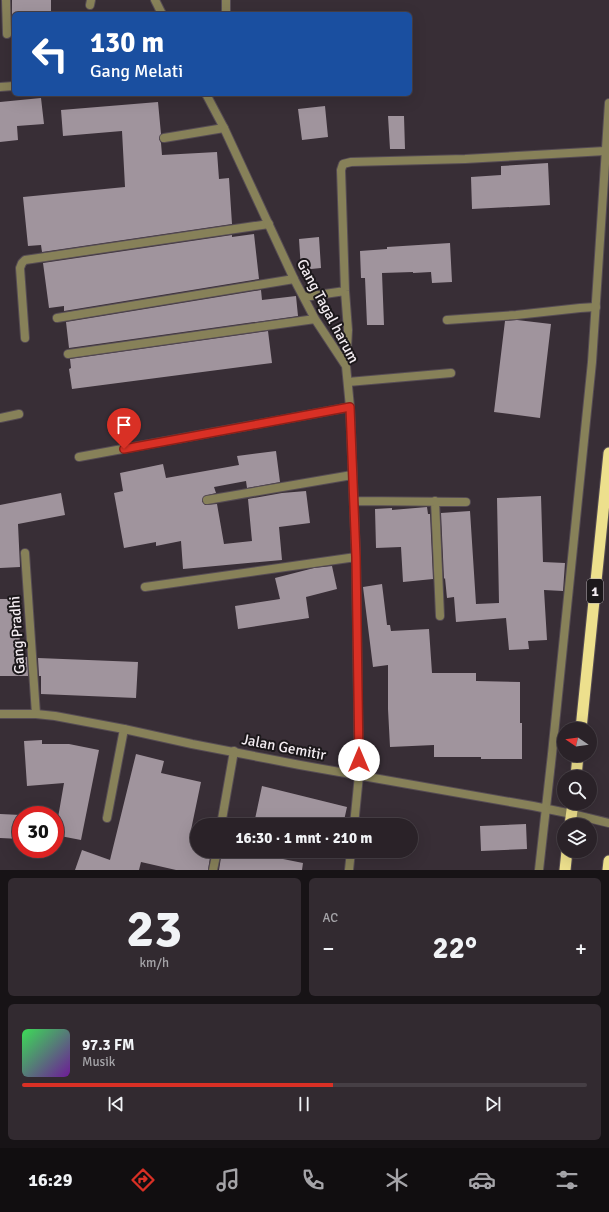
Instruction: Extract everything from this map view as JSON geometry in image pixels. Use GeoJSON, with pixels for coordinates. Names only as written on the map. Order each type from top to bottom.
{"type":"FeatureCollection","features":[{"type":"Feature","properties":{"kind":"highway","name":"1"},"geometry":{"type":"LineString","coordinates":[[582,722],[609,453]]}},
{"type":"Feature","properties":{"kind":"highway"},"geometry":{"type":"LineString","coordinates":[[565,870],[566,858]]}},
{"type":"Feature","properties":{"kind":"highway"},"geometry":{"type":"LineString","coordinates":[[608,870],[609,862]]}},
{"type":"Feature","properties":{"kind":"street"},"geometry":{"type":"LineString","coordinates":[[6,0],[7,34]]}},
{"type":"Feature","properties":{"kind":"street"},"geometry":{"type":"LineString","coordinates":[[155,0],[161,12]]}},
{"type":"Feature","properties":{"kind":"street"},"geometry":{"type":"LineString","coordinates":[[226,0],[226,12]]}},
{"type":"Feature","properties":{"kind":"street"},"geometry":{"type":"LineString","coordinates":[[0,87],[12,86]]}},
{"type":"Feature","properties":{"kind":"street","name":"Gang Tagal harum"},"geometry":{"type":"LineString","coordinates":[[207,96],[224,128],[294,280],[315,319],[346,366],[350,407],[356,557],[359,775],[355,818]]}},
{"type":"Feature","properties":{"kind":"street"},"geometry":{"type":"LineString","coordinates":[[539,870],[592,362],[609,103]]}},
{"type":"Feature","properties":{"kind":"street"},"geometry":{"type":"LineString","coordinates":[[164,138],[224,128]]}},
{"type":"Feature","properties":{"kind":"street"},"geometry":{"type":"LineString","coordinates":[[346,366],[348,330],[345,291],[341,170],[343,164],[351,162],[465,159],[605,151]]}},
{"type":"Feature","properties":{"kind":"street"},"geometry":{"type":"LineString","coordinates":[[24,338],[20,268],[22,263],[26,260],[269,224]]}},
{"type":"Feature","properties":{"kind":"street"},"geometry":{"type":"LineString","coordinates":[[57,318],[294,280]]}},
{"type":"Feature","properties":{"kind":"street"},"geometry":{"type":"LineString","coordinates":[[304,297],[345,291]]}},
{"type":"Feature","properties":{"kind":"street"},"geometry":{"type":"LineString","coordinates":[[447,320],[516,315],[580,308],[596,308]]}},
{"type":"Feature","properties":{"kind":"street"},"geometry":{"type":"LineString","coordinates":[[68,354],[315,319]]}},
{"type":"Feature","properties":{"kind":"street"},"geometry":{"type":"LineString","coordinates":[[348,382],[451,373]]}},
{"type":"Feature","properties":{"kind":"street"},"geometry":{"type":"LineString","coordinates":[[79,457],[350,407]]}},
{"type":"Feature","properties":{"kind":"street"},"geometry":{"type":"LineString","coordinates":[[0,418],[19,414]]}},
{"type":"Feature","properties":{"kind":"street"},"geometry":{"type":"LineString","coordinates":[[207,500],[352,475]]}},
{"type":"Feature","properties":{"kind":"street"},"geometry":{"type":"LineString","coordinates":[[354,501],[466,502]]}},
{"type":"Feature","properties":{"kind":"street"},"geometry":{"type":"LineString","coordinates":[[435,501],[440,616]]}},
{"type":"Feature","properties":{"kind":"street","name":"Gang Pradhi"},"geometry":{"type":"LineString","coordinates":[[25,553],[36,714]]}},
{"type":"Feature","properties":{"kind":"street"},"geometry":{"type":"LineString","coordinates":[[145,587],[356,557]]}},
{"type":"Feature","properties":{"kind":"street","name":"Jalan Gemitir"},"geometry":{"type":"LineString","coordinates":[[0,714],[36,714],[55,716],[300,765],[546,808],[557,808]]}},
{"type":"Feature","properties":{"kind":"street"},"geometry":{"type":"LineString","coordinates":[[107,818],[124,729]]}},
{"type":"Feature","properties":{"kind":"street"},"geometry":{"type":"LineString","coordinates":[[222,818],[234,751]]}},
{"type":"Feature","properties":{"kind":"street","name":"Jalan Gemitir"},"geometry":{"type":"LineString","coordinates":[[577,810],[609,823]]}},
{"type":"Feature","properties":{"kind":"street"},"geometry":{"type":"LineString","coordinates":[[213,870],[216,858]]}},
{"type":"Feature","properties":{"kind":"street"},"geometry":{"type":"LineString","coordinates":[[349,870],[350,858]]}},
{"type":"Feature","properties":{"kind":"building"},"geometry":{"type":"Polygon","coordinates":[[[12,0],[51,0],[51,12],[12,12],[12,0]]]}},
{"type":"Feature","properties":{"kind":"building"},"geometry":{"type":"Polygon","coordinates":[[[41,98],[44,124],[17,126],[18,140],[0,142],[0,102],[41,98]]]}},
{"type":"Feature","properties":{"kind":"building"},"geometry":{"type":"Polygon","coordinates":[[[158,102],[161,134],[159,139],[161,143],[162,155],[217,152],[219,179],[229,178],[232,224],[42,252],[41,245],[28,246],[23,197],[125,187],[122,131],[63,136],[61,110],[158,102]]]}},
{"type":"Feature","properties":{"kind":"building"},"geometry":{"type":"Polygon","coordinates":[[[325,106],[328,137],[302,140],[298,109],[325,106]]]}},
{"type":"Feature","properties":{"kind":"building"},"geometry":{"type":"Polygon","coordinates":[[[388,116],[404,116],[405,149],[390,149],[388,116]]]}},
{"type":"Feature","properties":{"kind":"building"},"geometry":{"type":"Polygon","coordinates":[[[548,163],[550,205],[472,209],[471,177],[501,175],[501,166],[548,163]]]}},
{"type":"Feature","properties":{"kind":"building"},"geometry":{"type":"Polygon","coordinates":[[[254,234],[259,279],[64,311],[64,306],[49,308],[43,263],[232,235],[232,237],[254,234]]]}},
{"type":"Feature","properties":{"kind":"building"},"geometry":{"type":"Polygon","coordinates":[[[319,237],[321,268],[301,270],[299,239],[319,237]]]}},
{"type":"Feature","properties":{"kind":"building"},"geometry":{"type":"Polygon","coordinates":[[[450,243],[452,282],[432,283],[431,272],[382,273],[384,325],[367,325],[365,278],[361,278],[360,251],[387,249],[387,247],[450,243]]]}},
{"type":"Feature","properties":{"kind":"building"},"geometry":{"type":"Polygon","coordinates":[[[261,290],[262,300],[296,296],[298,316],[69,348],[66,322],[261,290]]]}},
{"type":"Feature","properties":{"kind":"building"},"geometry":{"type":"Polygon","coordinates":[[[517,320],[551,324],[540,418],[494,412],[505,321],[517,320]]]}},
{"type":"Feature","properties":{"kind":"building"},"geometry":{"type":"Polygon","coordinates":[[[268,331],[272,363],[72,389],[69,369],[71,368],[70,359],[268,331]]]}},
{"type":"Feature","properties":{"kind":"building"},"geometry":{"type":"Polygon","coordinates":[[[276,451],[280,482],[247,488],[246,481],[214,487],[216,493],[204,496],[202,501],[205,505],[217,504],[224,544],[252,541],[248,499],[282,493],[306,491],[310,523],[279,527],[282,560],[183,569],[181,541],[156,546],[156,542],[124,548],[114,493],[123,491],[120,473],[163,464],[166,478],[239,465],[237,456],[276,451]]]}},
{"type":"Feature","properties":{"kind":"building"},"geometry":{"type":"Polygon","coordinates":[[[61,493],[65,515],[18,524],[20,567],[0,568],[0,505],[61,493]]]}},
{"type":"Feature","properties":{"kind":"building"},"geometry":{"type":"Polygon","coordinates":[[[541,496],[543,562],[565,563],[563,591],[544,590],[547,640],[528,641],[529,649],[509,650],[506,618],[456,622],[454,597],[447,598],[445,578],[444,579],[441,513],[470,511],[476,604],[499,603],[497,498],[541,496]]]}},
{"type":"Feature","properties":{"kind":"building"},"geometry":{"type":"Polygon","coordinates":[[[427,507],[428,514],[430,514],[433,579],[403,582],[401,547],[376,548],[375,509],[392,508],[392,510],[427,507]]]}},
{"type":"Feature","properties":{"kind":"building"},"geometry":{"type":"Polygon","coordinates":[[[332,566],[337,589],[306,597],[309,618],[238,629],[235,606],[280,599],[275,578],[314,568],[332,566]]]}},
{"type":"Feature","properties":{"kind":"building"},"geometry":{"type":"Polygon","coordinates":[[[382,584],[387,625],[390,625],[391,631],[429,629],[432,673],[476,673],[476,681],[520,682],[522,759],[434,757],[434,745],[390,747],[388,665],[373,667],[363,587],[382,584]]]}},
{"type":"Feature","properties":{"kind":"building"},"geometry":{"type":"Polygon","coordinates":[[[0,599],[19,599],[20,657],[27,657],[28,676],[0,676],[0,599]]]}},
{"type":"Feature","properties":{"kind":"building"},"geometry":{"type":"Polygon","coordinates":[[[38,658],[138,662],[136,698],[41,694],[41,676],[39,676],[38,658]]]}},
{"type":"Feature","properties":{"kind":"building"},"geometry":{"type":"Polygon","coordinates":[[[42,740],[42,744],[69,744],[99,750],[81,840],[64,837],[64,806],[60,806],[64,783],[27,786],[24,741],[42,740]]]}},
{"type":"Feature","properties":{"kind":"building"},"geometry":{"type":"Polygon","coordinates":[[[136,754],[164,761],[161,773],[201,782],[194,818],[190,818],[190,858],[210,858],[208,870],[176,870],[141,862],[139,870],[75,870],[82,850],[110,860],[136,754]]]}},
{"type":"Feature","properties":{"kind":"building"},"geometry":{"type":"Polygon","coordinates":[[[262,786],[347,807],[345,818],[255,818],[262,786]]]}},
{"type":"Feature","properties":{"kind":"building"},"geometry":{"type":"Polygon","coordinates":[[[0,814],[12,815],[12,839],[0,838],[0,814]]]}},
{"type":"Feature","properties":{"kind":"building"},"geometry":{"type":"Polygon","coordinates":[[[526,824],[527,849],[481,851],[480,826],[526,824]]]}},
{"type":"Feature","properties":{"kind":"building"},"geometry":{"type":"Polygon","coordinates":[[[221,858],[278,858],[303,863],[302,870],[219,870],[221,858]]]}},
{"type":"Feature","properties":{"kind":"route"},"geometry":{"type":"LineString","coordinates":[[124,449],[350,407],[358,617],[359,760]]}}]}
